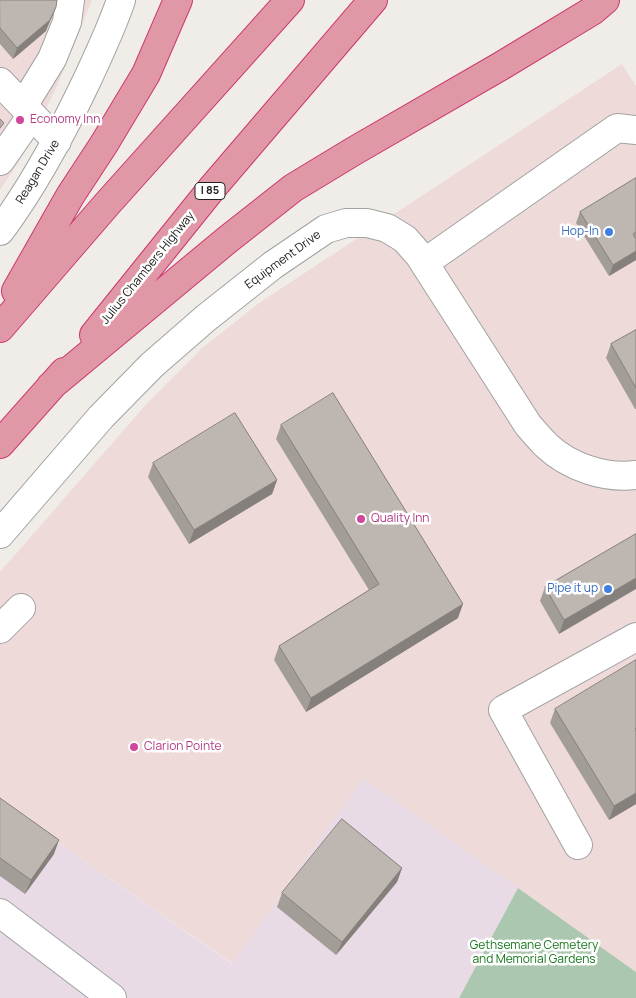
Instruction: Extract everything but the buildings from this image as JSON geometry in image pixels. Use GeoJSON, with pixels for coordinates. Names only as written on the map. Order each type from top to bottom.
{"type":"FeatureCollection","features":[{"type":"Feature","properties":{"kind":"highway"},"geometry":{"type":"LineString","coordinates":[[0,318],[70,196],[146,74],[178,0]]}},
{"type":"Feature","properties":{"kind":"highway"},"geometry":{"type":"LineString","coordinates":[[0,328],[107,204],[290,0]]}},
{"type":"Feature","properties":{"kind":"highway","name":"Julius Chambers Highway"},"geometry":{"type":"LineString","coordinates":[[0,444],[78,355],[213,187],[373,0]]}},
{"type":"Feature","properties":{"kind":"highway"},"geometry":{"type":"LineString","coordinates":[[51,386],[227,240],[293,188],[501,66],[592,11],[605,0]]}},
{"type":"Feature","properties":{"kind":"street"},"geometry":{"type":"LineString","coordinates":[[0,161],[52,59],[67,22],[70,0]]}},
{"type":"Feature","properties":{"kind":"street","name":"Reagan Drive"},"geometry":{"type":"LineString","coordinates":[[0,231],[21,201],[57,141],[113,24],[121,0]]}},
{"type":"Feature","properties":{"kind":"street"},"geometry":{"type":"LineString","coordinates":[[0,82],[57,141]]}},
{"type":"Feature","properties":{"kind":"street"},"geometry":{"type":"LineString","coordinates":[[424,264],[617,128],[636,130]]}},
{"type":"Feature","properties":{"kind":"street","name":"Equipment Drive"},"geometry":{"type":"LineString","coordinates":[[0,534],[101,418],[152,366],[206,318],[273,265],[326,229],[346,223],[367,223],[387,228],[405,239],[419,255],[528,425],[546,445],[557,454],[581,467],[604,474],[619,476],[636,475]]}},
{"type":"Feature","properties":{"kind":"street"},"geometry":{"type":"LineString","coordinates":[[0,629],[21,608]]}},
{"type":"Feature","properties":{"kind":"street"},"geometry":{"type":"LineString","coordinates":[[578,845],[503,710],[636,637]]}},
{"type":"Feature","properties":{"kind":"street"},"geometry":{"type":"LineString","coordinates":[[0,912],[112,998]]}},
{"type":"Feature","properties":{"kind":"shaded area","name":"Economy Inn"},"geometry":{"type":"Polygon","coordinates":[[[0,0],[92,0],[57,86],[24,154],[0,190],[0,0]]]}},
{"type":"Feature","properties":{"kind":"shaded area"},"geometry":{"type":"Polygon","coordinates":[[[622,64],[636,86],[636,972],[363,778],[233,964],[0,802],[0,572],[149,401],[201,349],[259,303],[622,64]]]}},
{"type":"Feature","properties":{"kind":"shaded area"},"geometry":{"type":"Polygon","coordinates":[[[363,778],[518,888],[459,998],[0,998],[0,802],[232,964],[363,778]]]}},
{"type":"Feature","properties":{"kind":"green space","name":"Gethsemane Cemetery and Memorial Gardens"},"geometry":{"type":"Polygon","coordinates":[[[518,888],[636,972],[636,998],[459,998],[518,888]]]}},
{"type":"Feature","properties":{"kind":"place","name":"Economy Inn"},"geometry":{"type":"Point","coordinates":[20,120]}},
{"type":"Feature","properties":{"kind":"place","name":"Hop-In"},"geometry":{"type":"Point","coordinates":[609,232]}},
{"type":"Feature","properties":{"kind":"place","name":"Quality Inn"},"geometry":{"type":"Point","coordinates":[361,519]}},
{"type":"Feature","properties":{"kind":"place","name":"Pipe it up"},"geometry":{"type":"Point","coordinates":[608,589]}},
{"type":"Feature","properties":{"kind":"place","name":"Clarion Pointe"},"geometry":{"type":"Point","coordinates":[134,747]}}]}
